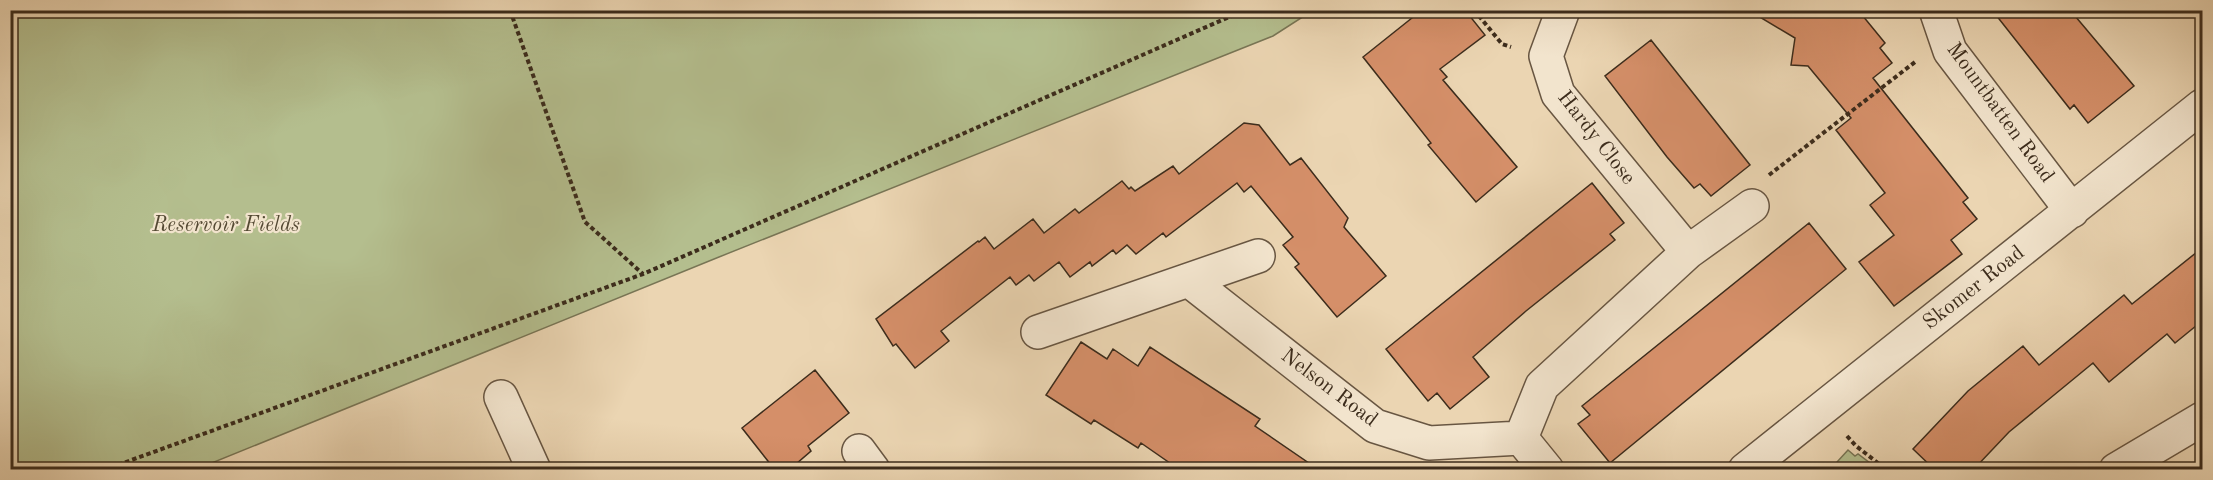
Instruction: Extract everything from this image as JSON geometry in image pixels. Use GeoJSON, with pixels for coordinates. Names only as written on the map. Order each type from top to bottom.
{"type":"FeatureCollection","features":[{"type":"Feature","properties":{"kind":"street"},"geometry":{"type":"LineString","coordinates":[[1546,56],[1563,10]]}},
{"type":"Feature","properties":{"kind":"street","name":"Mountbatten Road"},"geometry":{"type":"LineString","coordinates":[[1936,10],[1950,51],[2072,211]]}},
{"type":"Feature","properties":{"kind":"street","name":"Hardy Close"},"geometry":{"type":"LineString","coordinates":[[1546,56],[1558,94],[1688,252]]}},
{"type":"Feature","properties":{"kind":"street","name":"Skomer Road"},"geometry":{"type":"LineString","coordinates":[[1745,470],[1782,458],[1823,408],[2202,106]]}},
{"type":"Feature","properties":{"kind":"street"},"geometry":{"type":"LineString","coordinates":[[1547,470],[1521,438],[1542,386],[1688,252],[1752,206]]}},
{"type":"Feature","properties":{"kind":"street"},"geometry":{"type":"LineString","coordinates":[[1038,332],[1258,256]]}},
{"type":"Feature","properties":{"kind":"street","name":"Nelson Road"},"geometry":{"type":"LineString","coordinates":[[1190,281],[1375,426],[1429,443],[1521,438]]}},
{"type":"Feature","properties":{"kind":"street"},"geometry":{"type":"LineString","coordinates":[[501,398],[534,470]]}},
{"type":"Feature","properties":{"kind":"street"},"geometry":{"type":"LineString","coordinates":[[2116,470],[2202,419]]}},
{"type":"Feature","properties":{"kind":"path"},"geometry":{"type":"LineString","coordinates":[[510,10],[585,222],[643,273]]}},
{"type":"Feature","properties":{"kind":"path"},"geometry":{"type":"LineString","coordinates":[[105,470],[643,273],[1245,10]]}},
{"type":"Feature","properties":{"kind":"path"},"geometry":{"type":"LineString","coordinates":[[1474,10],[1502,44],[1546,56]]}},
{"type":"Feature","properties":{"kind":"path"},"geometry":{"type":"LineString","coordinates":[[1752,206],[1764,179],[1781,165],[1916,61],[1950,51]]}},
{"type":"Feature","properties":{"kind":"path"},"geometry":{"type":"LineString","coordinates":[[1823,408],[1856,446],[1887,470]]}},
{"type":"Feature","properties":{"kind":"green space","name":"Reservoir Fields"},"geometry":{"type":"Polygon","coordinates":[[[10,11],[1312,11],[1273,36],[197,469],[11,469],[10,11]]]}},
{"type":"Feature","properties":{"kind":"green space"},"geometry":{"type":"Polygon","coordinates":[[[1848,450],[1855,456],[1858,454],[1878,469],[1837,469],[1837,462],[1848,450]]]}},
{"type":"Feature","properties":{"kind":"building"},"geometry":{"type":"Polygon","coordinates":[[[1422,10],[1465,10],[1485,35],[1440,69],[1447,77],[1443,80],[1517,167],[1476,202],[1428,145],[1431,143],[1363,57],[1422,10]]]}},
{"type":"Feature","properties":{"kind":"building"},"geometry":{"type":"Polygon","coordinates":[[[1748,10],[1858,10],[1885,43],[1880,48],[1892,63],[1873,78],[1968,198],[1963,202],[1977,219],[1951,240],[1962,254],[1894,306],[1859,262],[1894,235],[1870,205],[1885,193],[1836,130],[1851,118],[1808,66],[1791,65],[1795,38],[1748,10]]]}},
{"type":"Feature","properties":{"kind":"building"},"geometry":{"type":"Polygon","coordinates":[[[1992,10],[2070,10],[2134,86],[2088,123],[2074,105],[2070,109],[1992,10]]]}},
{"type":"Feature","properties":{"kind":"building"},"geometry":{"type":"Polygon","coordinates":[[[1651,40],[1750,165],[1711,196],[1700,184],[1694,188],[1667,157],[1605,76],[1651,40]]]}},
{"type":"Feature","properties":{"kind":"building"},"geometry":{"type":"Polygon","coordinates":[[[1244,123],[1259,125],[1290,165],[1301,158],[1348,218],[1344,227],[1386,276],[1337,317],[1295,267],[1299,264],[1283,245],[1293,237],[1251,186],[1244,192],[1237,183],[1166,237],[1163,233],[1136,254],[1127,245],[1116,254],[1113,250],[1092,266],[1090,262],[1070,277],[1059,262],[1034,281],[1029,275],[1016,285],[1010,277],[941,331],[949,341],[915,368],[896,344],[893,346],[876,319],[985,237],[994,249],[1033,219],[1044,233],[1075,209],[1079,213],[1122,181],[1129,189],[1131,187],[1135,191],[1173,166],[1179,174],[1244,123]]]}},
{"type":"Feature","properties":{"kind":"building"},"geometry":{"type":"Polygon","coordinates":[[[1592,183],[1624,223],[1610,234],[1615,240],[1473,357],[1489,377],[1450,409],[1437,393],[1428,401],[1386,349],[1592,183]]]}},
{"type":"Feature","properties":{"kind":"building"},"geometry":{"type":"Polygon","coordinates":[[[1809,223],[1846,269],[1610,463],[1578,424],[1590,415],[1582,406],[1809,223]]]}},
{"type":"Feature","properties":{"kind":"building"},"geometry":{"type":"Polygon","coordinates":[[[2202,248],[2202,321],[2175,343],[2167,334],[2109,382],[2093,363],[2009,432],[1973,470],[1935,470],[1913,449],[1968,391],[2023,346],[2039,365],[2124,295],[2132,304],[2202,248]]]}},
{"type":"Feature","properties":{"kind":"building"},"geometry":{"type":"Polygon","coordinates":[[[1081,342],[1107,359],[1113,349],[1138,366],[1150,347],[1260,419],[1255,426],[1319,470],[1180,470],[1141,443],[1138,448],[1094,420],[1091,424],[1046,395],[1081,342]]]}},
{"type":"Feature","properties":{"kind":"building"},"geometry":{"type":"Polygon","coordinates":[[[815,370],[849,413],[808,446],[811,451],[789,470],[775,470],[742,428],[815,370]]]}}]}
